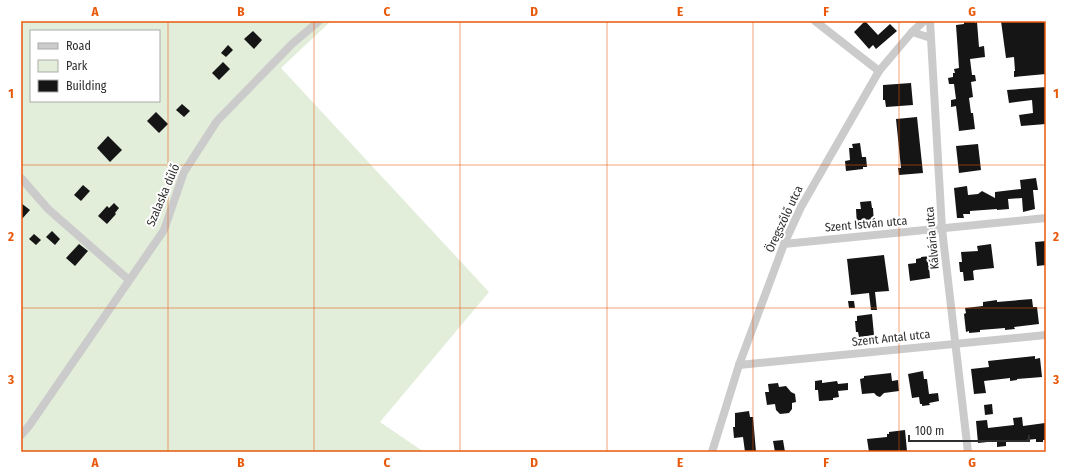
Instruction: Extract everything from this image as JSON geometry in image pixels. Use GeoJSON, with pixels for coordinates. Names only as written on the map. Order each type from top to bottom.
{"type":"FeatureCollection","features":[{"type":"Feature","properties":{"kind":"street","name":"Szalaska dűlő"},"geometry":{"type":"LineString","coordinates":[[21,435],[29,426],[164,230],[184,172],[217,121],[292,44],[319,21]]}},
{"type":"Feature","properties":{"kind":"street"},"geometry":{"type":"LineString","coordinates":[[815,21],[879,71]]}},
{"type":"Feature","properties":{"kind":"street","name":"Öregszőlő utca"},"geometry":{"type":"LineString","coordinates":[[712,452],[739,365],[784,244],[800,207],[879,71],[912,32],[924,21]]}},
{"type":"Feature","properties":{"kind":"street","name":"Kálvária utca"},"geometry":{"type":"LineString","coordinates":[[930,21],[942,229],[968,452]]}},
{"type":"Feature","properties":{"kind":"street"},"geometry":{"type":"LineString","coordinates":[[912,32],[931,38]]}},
{"type":"Feature","properties":{"kind":"street"},"geometry":{"type":"LineString","coordinates":[[21,178],[48,209],[129,280]]}},
{"type":"Feature","properties":{"kind":"street","name":"Szent István utca"},"geometry":{"type":"LineString","coordinates":[[784,244],[1046,218]]}},
{"type":"Feature","properties":{"kind":"street","name":"Szent Antal utca"},"geometry":{"type":"LineString","coordinates":[[739,365],[1046,335]]}},
{"type":"Feature","properties":{"kind":"green space"},"geometry":{"type":"Polygon","coordinates":[[[21,21],[331,21],[281,68],[489,292],[380,422],[424,452],[26,452],[21,448],[21,21]]]}},
{"type":"Feature","properties":{"kind":"building"},"geometry":{"type":"Polygon","coordinates":[[[865,21],[878,35],[890,24],[897,31],[876,49],[873,45],[869,49],[854,32],[865,21]]]}},
{"type":"Feature","properties":{"kind":"building"},"geometry":{"type":"Polygon","coordinates":[[[964,21],[977,22],[979,47],[984,46],[985,57],[970,59],[972,75],[975,75],[976,81],[971,82],[973,97],[969,98],[975,129],[959,131],[956,106],[951,107],[951,100],[956,99],[954,84],[949,84],[948,78],[953,77],[953,73],[955,73],[954,69],[959,68],[956,25],[964,24],[964,21]]]}},
{"type":"Feature","properties":{"kind":"building"},"geometry":{"type":"Polygon","coordinates":[[[1001,21],[1046,21],[1046,74],[1014,77],[1014,57],[1006,58],[1001,21]]]}},
{"type":"Feature","properties":{"kind":"building"},"geometry":{"type":"Polygon","coordinates":[[[253,31],[262,40],[254,49],[244,39],[253,31]]]}},
{"type":"Feature","properties":{"kind":"building"},"geometry":{"type":"Polygon","coordinates":[[[228,45],[233,50],[226,57],[221,53],[228,45]]]}},
{"type":"Feature","properties":{"kind":"building"},"geometry":{"type":"Polygon","coordinates":[[[223,62],[230,69],[219,80],[212,73],[223,62]]]}},
{"type":"Feature","properties":{"kind":"building"},"geometry":{"type":"Polygon","coordinates":[[[911,83],[913,105],[886,107],[885,100],[883,100],[883,85],[911,83]]]}},
{"type":"Feature","properties":{"kind":"building"},"geometry":{"type":"Polygon","coordinates":[[[1046,87],[1046,124],[1021,126],[1019,115],[1033,113],[1032,100],[1009,103],[1007,90],[1046,87]]]}},
{"type":"Feature","properties":{"kind":"building"},"geometry":{"type":"Polygon","coordinates":[[[182,104],[190,111],[184,117],[176,110],[182,104]]]}},
{"type":"Feature","properties":{"kind":"building"},"geometry":{"type":"Polygon","coordinates":[[[156,112],[168,124],[159,133],[147,121],[156,112]]]}},
{"type":"Feature","properties":{"kind":"building"},"geometry":{"type":"Polygon","coordinates":[[[917,117],[923,173],[899,175],[898,168],[901,168],[896,119],[917,117]]]}},
{"type":"Feature","properties":{"kind":"building"},"geometry":{"type":"Polygon","coordinates":[[[108,136],[122,150],[110,162],[97,148],[108,136]]]}},
{"type":"Feature","properties":{"kind":"building"},"geometry":{"type":"Polygon","coordinates":[[[860,143],[862,157],[866,157],[867,167],[863,167],[863,169],[846,171],[845,161],[850,160],[849,148],[853,148],[852,144],[860,143]]]}},
{"type":"Feature","properties":{"kind":"building"},"geometry":{"type":"Polygon","coordinates":[[[978,144],[981,170],[959,173],[956,146],[978,144]]]}},
{"type":"Feature","properties":{"kind":"building"},"geometry":{"type":"Polygon","coordinates":[[[1036,178],[1038,190],[1033,190],[1035,209],[1023,212],[1022,198],[1008,199],[1009,209],[970,211],[970,214],[963,214],[964,218],[957,218],[954,188],[967,186],[968,195],[978,194],[982,191],[995,198],[995,192],[1021,189],[1020,180],[1036,178]]]}},
{"type":"Feature","properties":{"kind":"building"},"geometry":{"type":"Polygon","coordinates":[[[83,185],[90,191],[81,201],[74,195],[83,185]]]}},
{"type":"Feature","properties":{"kind":"building"},"geometry":{"type":"Polygon","coordinates":[[[871,201],[874,224],[857,226],[856,209],[861,209],[860,202],[871,201]]]}},
{"type":"Feature","properties":{"kind":"building"},"geometry":{"type":"Polygon","coordinates":[[[21,203],[30,210],[21,220],[21,203]]]}},
{"type":"Feature","properties":{"kind":"building"},"geometry":{"type":"Polygon","coordinates":[[[114,203],[119,208],[107,224],[98,216],[107,206],[109,208],[114,203]]]}},
{"type":"Feature","properties":{"kind":"building"},"geometry":{"type":"Polygon","coordinates":[[[52,231],[60,239],[55,245],[46,237],[52,231]]]}},
{"type":"Feature","properties":{"kind":"building"},"geometry":{"type":"Polygon","coordinates":[[[34,234],[41,240],[36,245],[29,239],[34,234]]]}},
{"type":"Feature","properties":{"kind":"building"},"geometry":{"type":"Polygon","coordinates":[[[1046,241],[1046,265],[1037,266],[1035,242],[1046,241]]]}},
{"type":"Feature","properties":{"kind":"building"},"geometry":{"type":"Polygon","coordinates":[[[79,244],[88,251],[75,266],[66,258],[79,244]]]}},
{"type":"Feature","properties":{"kind":"building"},"geometry":{"type":"Polygon","coordinates":[[[991,244],[994,268],[975,270],[973,271],[974,280],[964,281],[963,272],[960,272],[959,262],[962,262],[961,252],[978,251],[977,246],[991,244]]]}},
{"type":"Feature","properties":{"kind":"building"},"geometry":{"type":"Polygon","coordinates":[[[884,255],[889,291],[875,292],[877,310],[871,310],[869,293],[851,295],[847,259],[884,255]]]}},
{"type":"Feature","properties":{"kind":"building"},"geometry":{"type":"Polygon","coordinates":[[[930,256],[930,278],[910,281],[908,264],[916,263],[916,259],[921,257],[930,256]]]}},
{"type":"Feature","properties":{"kind":"building"},"geometry":{"type":"Polygon","coordinates":[[[1032,299],[1033,307],[1037,307],[1039,324],[1014,327],[1015,329],[1005,330],[1005,328],[980,330],[980,332],[966,332],[964,314],[966,313],[965,308],[983,306],[983,302],[997,300],[997,302],[1032,299]]]}},
{"type":"Feature","properties":{"kind":"building"},"geometry":{"type":"Polygon","coordinates":[[[848,301],[854,301],[855,308],[849,308],[848,301]]]}},
{"type":"Feature","properties":{"kind":"building"},"geometry":{"type":"Polygon","coordinates":[[[872,314],[874,335],[859,337],[858,332],[856,332],[855,321],[857,321],[857,316],[872,314]]]}},
{"type":"Feature","properties":{"kind":"building"},"geometry":{"type":"Polygon","coordinates":[[[1035,356],[1035,359],[1040,358],[1042,377],[1010,381],[1010,378],[984,381],[986,393],[974,394],[971,369],[989,367],[988,361],[1035,356]]]}},
{"type":"Feature","properties":{"kind":"building"},"geometry":{"type":"Polygon","coordinates":[[[923,371],[924,379],[927,379],[929,394],[938,393],[939,401],[929,403],[930,405],[922,406],[922,404],[920,404],[919,397],[912,398],[908,374],[923,371]]]}},
{"type":"Feature","properties":{"kind":"building"},"geometry":{"type":"Polygon","coordinates":[[[891,373],[892,381],[898,380],[899,391],[884,393],[880,397],[874,393],[862,394],[860,379],[864,378],[864,376],[891,373]]]}},
{"type":"Feature","properties":{"kind":"building"},"geometry":{"type":"Polygon","coordinates":[[[822,380],[822,383],[837,381],[838,384],[848,383],[848,390],[838,391],[839,397],[833,398],[833,400],[819,401],[818,390],[815,390],[815,381],[822,380]]]}},
{"type":"Feature","properties":{"kind":"building"},"geometry":{"type":"Polygon","coordinates":[[[778,383],[779,387],[786,386],[795,394],[796,402],[792,403],[792,409],[789,413],[780,414],[776,410],[775,404],[767,405],[765,392],[769,392],[768,384],[778,383]]]}},
{"type":"Feature","properties":{"kind":"building"},"geometry":{"type":"Polygon","coordinates":[[[992,404],[993,414],[985,415],[984,405],[992,404]]]}},
{"type":"Feature","properties":{"kind":"building"},"geometry":{"type":"Polygon","coordinates":[[[749,411],[750,417],[753,417],[756,452],[745,452],[743,437],[734,438],[733,427],[735,427],[735,413],[749,411]]]}},
{"type":"Feature","properties":{"kind":"building"},"geometry":{"type":"Polygon","coordinates":[[[1022,417],[1023,426],[1045,423],[1046,440],[1043,440],[1043,442],[1036,442],[1036,439],[1006,442],[1006,446],[997,447],[997,441],[978,443],[976,421],[987,420],[988,428],[1014,425],[1013,418],[1022,417]]]}},
{"type":"Feature","properties":{"kind":"building"},"geometry":{"type":"Polygon","coordinates":[[[905,430],[907,451],[869,452],[867,439],[887,437],[889,432],[905,430]]]}},
{"type":"Feature","properties":{"kind":"building"},"geometry":{"type":"Polygon","coordinates":[[[783,440],[785,452],[775,452],[773,441],[783,440]]]}}]}
